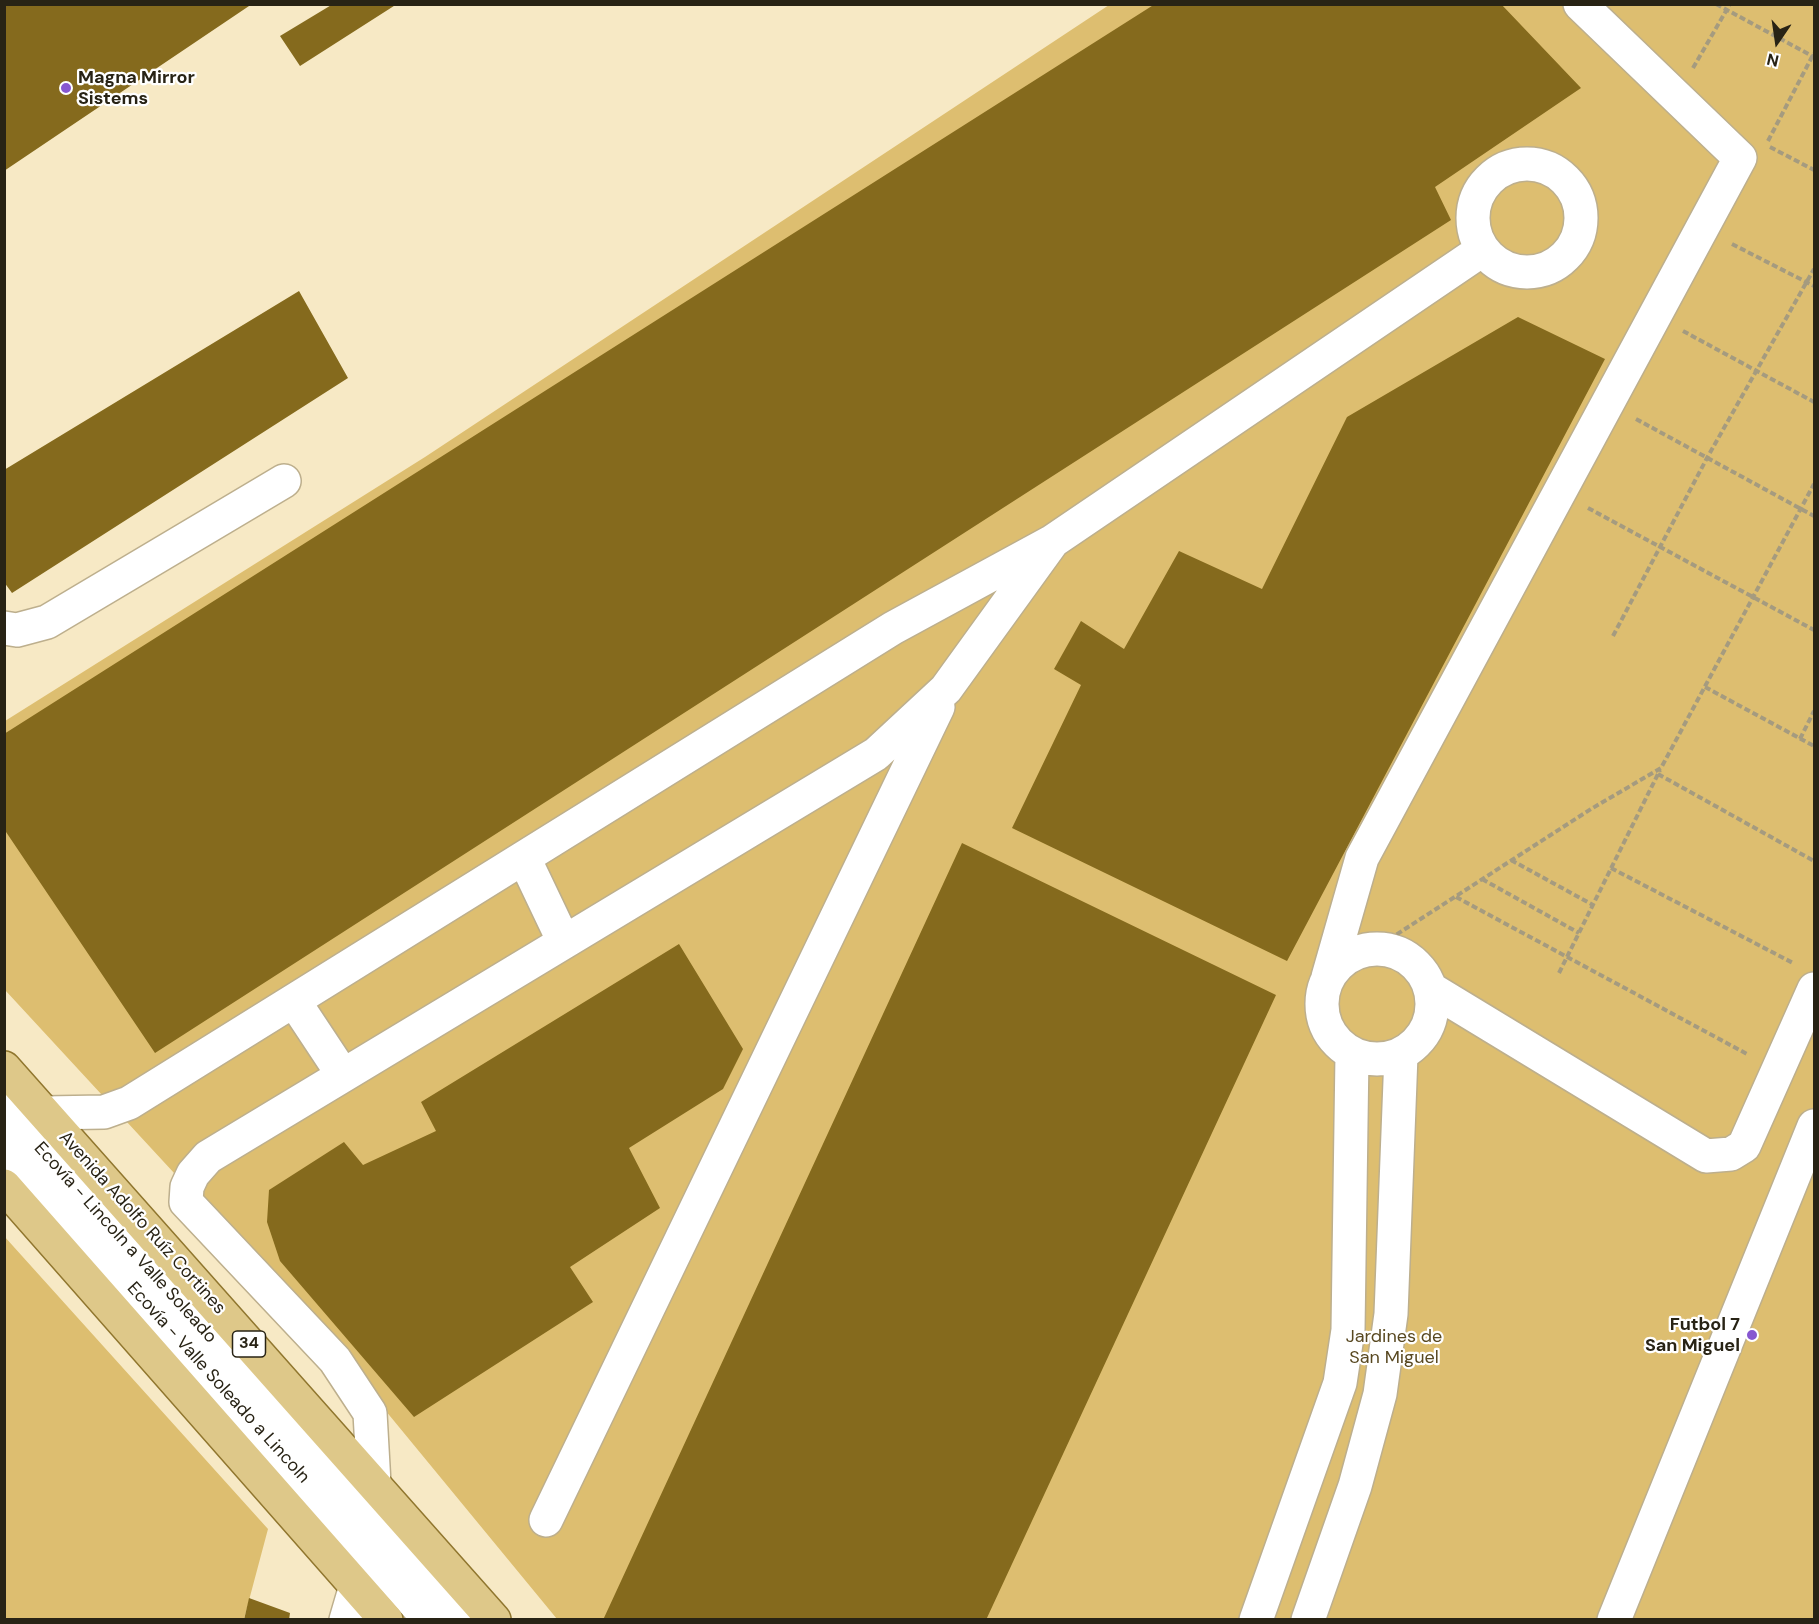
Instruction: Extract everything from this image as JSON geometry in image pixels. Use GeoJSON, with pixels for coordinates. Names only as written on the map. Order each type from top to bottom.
{"type":"FeatureCollection","features":[{"type":"Feature","properties":{"kind":"main road","name":"Avenida Adolfo Ruíz Cortines"},"geometry":{"type":"LineString","coordinates":[[4,1068],[494,1620]]}},
{"type":"Feature","properties":{"kind":"main road"},"geometry":{"type":"LineString","coordinates":[[4,1186],[386,1620]]}},
{"type":"Feature","properties":{"kind":"lane"},"geometry":{"type":"LineString","coordinates":[[1328,977],[1339,963],[1356,953],[1374,949],[1392,951],[1409,959],[1423,972],[1431,988],[1433,1008],[1428,1027],[1417,1044],[1401,1055],[1385,1059],[1368,1059],[1352,1054],[1338,1044],[1327,1029],[1322,1012],[1322,994],[1362,858],[1740,158],[1580,4]]}},
{"type":"Feature","properties":{"kind":"lane"},"geometry":{"type":"LineString","coordinates":[[45,1113],[104,1112],[129,1103],[893,628],[1053,542],[1482,250]]}},
{"type":"Feature","properties":{"kind":"lane"},"geometry":{"type":"LineString","coordinates":[[4,628],[17,630],[47,622],[284,481]]}},
{"type":"Feature","properties":{"kind":"lane"},"geometry":{"type":"LineString","coordinates":[[546,1520],[946,689],[1053,542]]}},
{"type":"Feature","properties":{"kind":"lane"},"geometry":{"type":"LineString","coordinates":[[374,1484],[370,1413],[335,1360],[186,1202],[187,1187],[193,1174],[208,1157],[876,754],[946,689]]}},
{"type":"Feature","properties":{"kind":"lane"},"geometry":{"type":"LineString","coordinates":[[524,858],[564,942]]}},
{"type":"Feature","properties":{"kind":"lane"},"geometry":{"type":"LineString","coordinates":[[1431,988],[1706,1156],[1731,1154],[1744,1146],[1807,977]]}},
{"type":"Feature","properties":{"kind":"lane"},"geometry":{"type":"LineString","coordinates":[[294,1001],[343,1075]]}},
{"type":"Feature","properties":{"kind":"lane"},"geometry":{"type":"LineString","coordinates":[[1256,1620],[1275,1561],[1340,1383],[1348,1330],[1352,1054]]}},
{"type":"Feature","properties":{"kind":"lane"},"geometry":{"type":"LineString","coordinates":[[1308,1620],[1355,1486],[1380,1394],[1391,1314],[1401,1055]]}},
{"type":"Feature","properties":{"kind":"lane","name":"Ecovía - Lincoln a Valle Soleado"},"geometry":{"type":"LineString","coordinates":[[4,1107],[462,1620]]}},
{"type":"Feature","properties":{"kind":"lane"},"geometry":{"type":"LineString","coordinates":[[1614,1620],[1815,1126]]}},
{"type":"Feature","properties":{"kind":"lane","name":"Ecovía - Valle Soleado a Lincoln"},"geometry":{"type":"LineString","coordinates":[[4,1148],[430,1620]]}},
{"type":"Feature","properties":{"kind":"lane"},"geometry":{"type":"LineString","coordinates":[[1275,1561],[1322,1579]]}},
{"type":"Feature","properties":{"kind":"lane"},"geometry":{"type":"LineString","coordinates":[[346,1620],[356,1586]]}},
{"type":"Feature","properties":{"kind":"path"},"geometry":{"type":"LineString","coordinates":[[1716,4],[1815,55],[1766,144]]}},
{"type":"Feature","properties":{"kind":"path"},"geometry":{"type":"LineString","coordinates":[[1692,70],[1730,4]]}},
{"type":"Feature","properties":{"kind":"path"},"geometry":{"type":"LineString","coordinates":[[1727,241],[1815,286]]}},
{"type":"Feature","properties":{"kind":"path"},"geometry":{"type":"LineString","coordinates":[[1613,636],[1707,458],[1815,269]]}},
{"type":"Feature","properties":{"kind":"path"},"geometry":{"type":"LineString","coordinates":[[1679,329],[1815,402]]}},
{"type":"Feature","properties":{"kind":"path"},"geometry":{"type":"LineString","coordinates":[[1607,404],[1815,516]]}},
{"type":"Feature","properties":{"kind":"path"},"geometry":{"type":"LineString","coordinates":[[1559,973],[1663,764],[1815,484]]}},
{"type":"Feature","properties":{"kind":"path"},"geometry":{"type":"LineString","coordinates":[[1559,493],[1815,630]]}},
{"type":"Feature","properties":{"kind":"path"},"geometry":{"type":"LineString","coordinates":[[1705,687],[1815,746]]}},
{"type":"Feature","properties":{"kind":"path"},"geometry":{"type":"LineString","coordinates":[[1800,739],[1815,711]]}},
{"type":"Feature","properties":{"kind":"path"},"geometry":{"type":"LineString","coordinates":[[1374,949],[1511,860],[1661,768],[1663,764]]}},
{"type":"Feature","properties":{"kind":"path"},"geometry":{"type":"LineString","coordinates":[[1658,774],[1815,861]]}},
{"type":"Feature","properties":{"kind":"path"},"geometry":{"type":"LineString","coordinates":[[1511,860],[1593,905]]}},
{"type":"Feature","properties":{"kind":"path"},"geometry":{"type":"LineString","coordinates":[[1611,868],[1807,977]]}},
{"type":"Feature","properties":{"kind":"path"},"geometry":{"type":"LineString","coordinates":[[1482,879],[1579,933]]}},
{"type":"Feature","properties":{"kind":"path"},"geometry":{"type":"LineString","coordinates":[[1455,897],[1756,1059]]}},
{"type":"Feature","properties":{"kind":"green space","name":"Jardines de San Miguel"},"geometry":{"type":"Polygon","coordinates":[[[1109,5],[1814,5],[1814,1619],[557,1619],[320,1331],[5,990],[5,721],[425,457],[1109,5]]]}},
{"type":"Feature","properties":{"kind":"green space"},"geometry":{"type":"Polygon","coordinates":[[[4,1236],[268,1529],[244,1619],[5,1619],[4,1236]]]}},
{"type":"Feature","properties":{"kind":"building","name":"Magna Mirror Sistems"},"geometry":{"type":"Polygon","coordinates":[[[4,4],[252,4],[4,171],[4,4]]]}},
{"type":"Feature","properties":{"kind":"building"},"geometry":{"type":"Polygon","coordinates":[[[333,4],[397,4],[300,66],[280,36],[333,4]]]}},
{"type":"Feature","properties":{"kind":"building"},"geometry":{"type":"Polygon","coordinates":[[[1155,4],[1501,4],[1581,88],[1435,187],[1451,220],[155,1053],[4,829],[4,734],[1155,4]]]}},
{"type":"Feature","properties":{"kind":"building"},"geometry":{"type":"Polygon","coordinates":[[[299,291],[348,378],[12,593],[4,582],[4,470],[299,291]]]}},
{"type":"Feature","properties":{"kind":"building"},"geometry":{"type":"Polygon","coordinates":[[[1518,317],[1605,359],[1287,961],[1012,828],[1081,685],[1054,669],[1081,621],[1124,649],[1179,551],[1262,589],[1347,417],[1518,317]]]}},
{"type":"Feature","properties":{"kind":"building"},"geometry":{"type":"Polygon","coordinates":[[[962,843],[1276,995],[986,1620],[603,1620],[962,843]]]}},
{"type":"Feature","properties":{"kind":"building"},"geometry":{"type":"Polygon","coordinates":[[[679,944],[743,1049],[723,1089],[629,1148],[660,1208],[570,1267],[593,1302],[414,1417],[280,1261],[267,1222],[269,1190],[344,1142],[363,1165],[436,1131],[421,1102],[679,944]]]}},
{"type":"Feature","properties":{"kind":"building"},"geometry":{"type":"Polygon","coordinates":[[[249,1598],[290,1613],[289,1620],[244,1620],[249,1598]]]}},
{"type":"Feature","properties":{"kind":"place","name":"Magna Mirror Sistems"},"geometry":{"type":"Point","coordinates":[66,88]}},
{"type":"Feature","properties":{"kind":"place","name":"Futbol 7 San Miguel"},"geometry":{"type":"Point","coordinates":[1752,1335]}}]}
